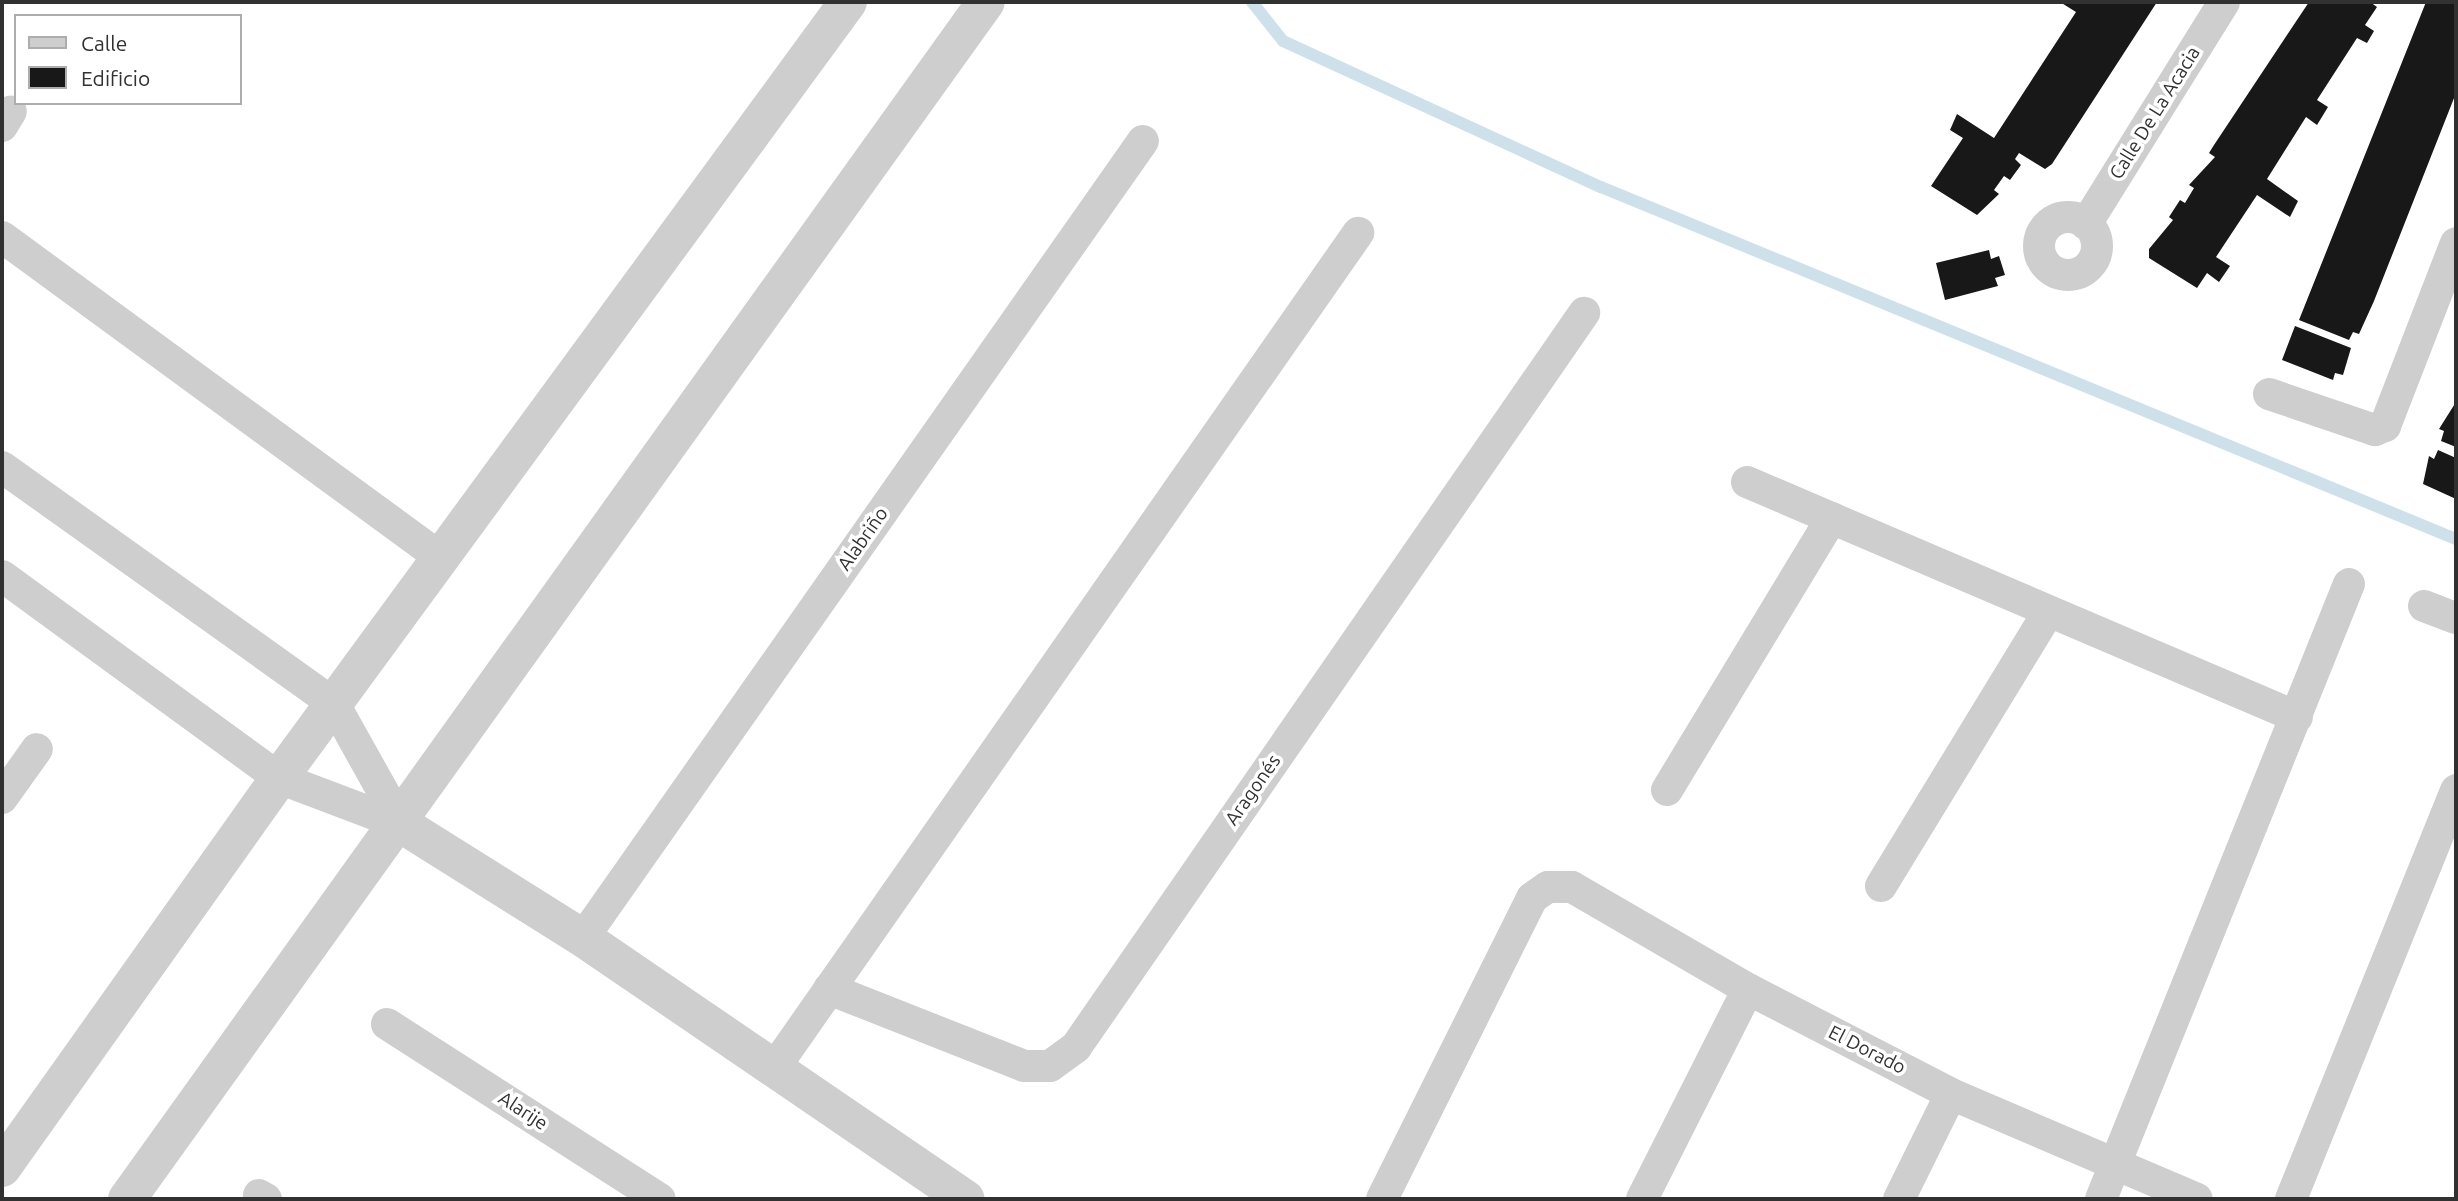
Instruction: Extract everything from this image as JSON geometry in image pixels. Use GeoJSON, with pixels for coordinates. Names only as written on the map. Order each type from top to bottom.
{"type":"FeatureCollection","features":[{"type":"Feature","properties":{"kind":"street"},"geometry":{"type":"LineString","coordinates":[[2,1168],[279,778],[848,2]]}},
{"type":"Feature","properties":{"kind":"street"},"geometry":{"type":"LineString","coordinates":[[127,1199],[401,824],[986,2]]}},
{"type":"Feature","properties":{"kind":"street","name":"Calle De La Acacia"},"geometry":{"type":"LineString","coordinates":[[2086,224],[2224,2]]}},
{"type":"Feature","properties":{"kind":"street","name":"Alabriño"},"geometry":{"type":"LineString","coordinates":[[583,938],[1143,141]]}},
{"type":"Feature","properties":{"kind":"street"},"geometry":{"type":"LineString","coordinates":[[775,1067],[1358,233]]}},
{"type":"Feature","properties":{"kind":"street"},"geometry":{"type":"LineString","coordinates":[[2,237],[441,558]]}},
{"type":"Feature","properties":{"kind":"street"},"geometry":{"type":"LineString","coordinates":[[2269,394],[2375,430],[2385,426],[2456,243]]}},
{"type":"Feature","properties":{"kind":"street","name":"Aragonés"},"geometry":{"type":"LineString","coordinates":[[828,989],[1024,1066],[1050,1066],[1076,1047],[1584,313]]}},
{"type":"Feature","properties":{"kind":"street"},"geometry":{"type":"LineString","coordinates":[[2,467],[334,704],[401,824]]}},
{"type":"Feature","properties":{"kind":"street"},"geometry":{"type":"LineString","coordinates":[[1747,482],[2297,717]]}},
{"type":"Feature","properties":{"kind":"street"},"geometry":{"type":"LineString","coordinates":[[1667,790],[1832,518]]}},
{"type":"Feature","properties":{"kind":"street"},"geometry":{"type":"LineString","coordinates":[[2,576],[279,778],[401,824],[583,938],[966,1199]]}},
{"type":"Feature","properties":{"kind":"street"},"geometry":{"type":"LineString","coordinates":[[2101,1199],[2349,584]]}},
{"type":"Feature","properties":{"kind":"street"},"geometry":{"type":"LineString","coordinates":[[2424,606],[2456,618]]}},
{"type":"Feature","properties":{"kind":"street"},"geometry":{"type":"LineString","coordinates":[[1881,886],[2048,612]]}},
{"type":"Feature","properties":{"kind":"street"},"geometry":{"type":"LineString","coordinates":[[2,798],[37,749]]}},
{"type":"Feature","properties":{"kind":"street"},"geometry":{"type":"LineString","coordinates":[[2291,1199],[2456,790]]}},
{"type":"Feature","properties":{"kind":"street","name":"El Dorado"},"geometry":{"type":"LineString","coordinates":[[1382,1199],[1532,898],[1548,887],[1572,887],[1748,989],[1951,1094],[2115,1167],[2197,1199]]}},
{"type":"Feature","properties":{"kind":"street"},"geometry":{"type":"LineString","coordinates":[[1642,1199],[1748,989]]}},
{"type":"Feature","properties":{"kind":"street","name":"Alarije"},"geometry":{"type":"LineString","coordinates":[[387,1024],[660,1199]]}},
{"type":"Feature","properties":{"kind":"street"},"geometry":{"type":"LineString","coordinates":[[1899,1199],[1951,1094]]}},
{"type":"Feature","properties":{"kind":"building"},"geometry":{"type":"Polygon","coordinates":[[[2060,2],[2157,2],[2052,164],[2045,169],[2019,153],[2015,159],[2021,165],[2010,180],[2004,176],[1994,190],[1999,194],[1977,215],[1931,186],[1963,138],[1950,130],[1957,114],[1994,138],[2076,12],[2060,2]]]}},
{"type":"Feature","properties":{"kind":"building"},"geometry":{"type":"Polygon","coordinates":[[[2309,2],[2370,2],[2377,7],[2365,25],[2374,31],[2367,43],[2357,38],[2317,100],[2328,107],[2317,125],[2306,117],[2267,179],[2298,201],[2290,217],[2257,195],[2216,257],[2230,266],[2219,282],[2207,273],[2197,288],[2149,258],[2149,249],[2173,220],[2169,217],[2180,200],[2185,203],[2194,188],[2189,185],[2215,157],[2209,153],[2309,2]]]}},
{"type":"Feature","properties":{"kind":"building"},"geometry":{"type":"Polygon","coordinates":[[[2426,2],[2456,2],[2456,93],[2374,301],[2359,334],[2353,332],[2349,340],[2299,320],[2426,2]]]}},
{"type":"Feature","properties":{"kind":"building"},"geometry":{"type":"Polygon","coordinates":[[[1989,250],[1991,259],[1999,256],[2005,275],[1995,278],[1998,286],[1945,300],[1936,263],[1989,250]]]}},
{"type":"Feature","properties":{"kind":"building"},"geometry":{"type":"Polygon","coordinates":[[[2295,326],[2351,348],[2343,375],[2335,373],[2333,380],[2282,360],[2295,326]]]}},
{"type":"Feature","properties":{"kind":"building"},"geometry":{"type":"Polygon","coordinates":[[[2456,402],[2456,447],[2441,441],[2444,431],[2439,429],[2456,402]]]}},
{"type":"Feature","properties":{"kind":"building"},"geometry":{"type":"Polygon","coordinates":[[[2438,450],[2456,458],[2456,499],[2423,484],[2429,456],[2434,459],[2438,450]]]}},
{"type":"Feature","properties":{"kind":"waterway"},"geometry":{"type":"LineString","coordinates":[[1252,2],[1283,41],[1601,187],[2456,539]]}}]}
